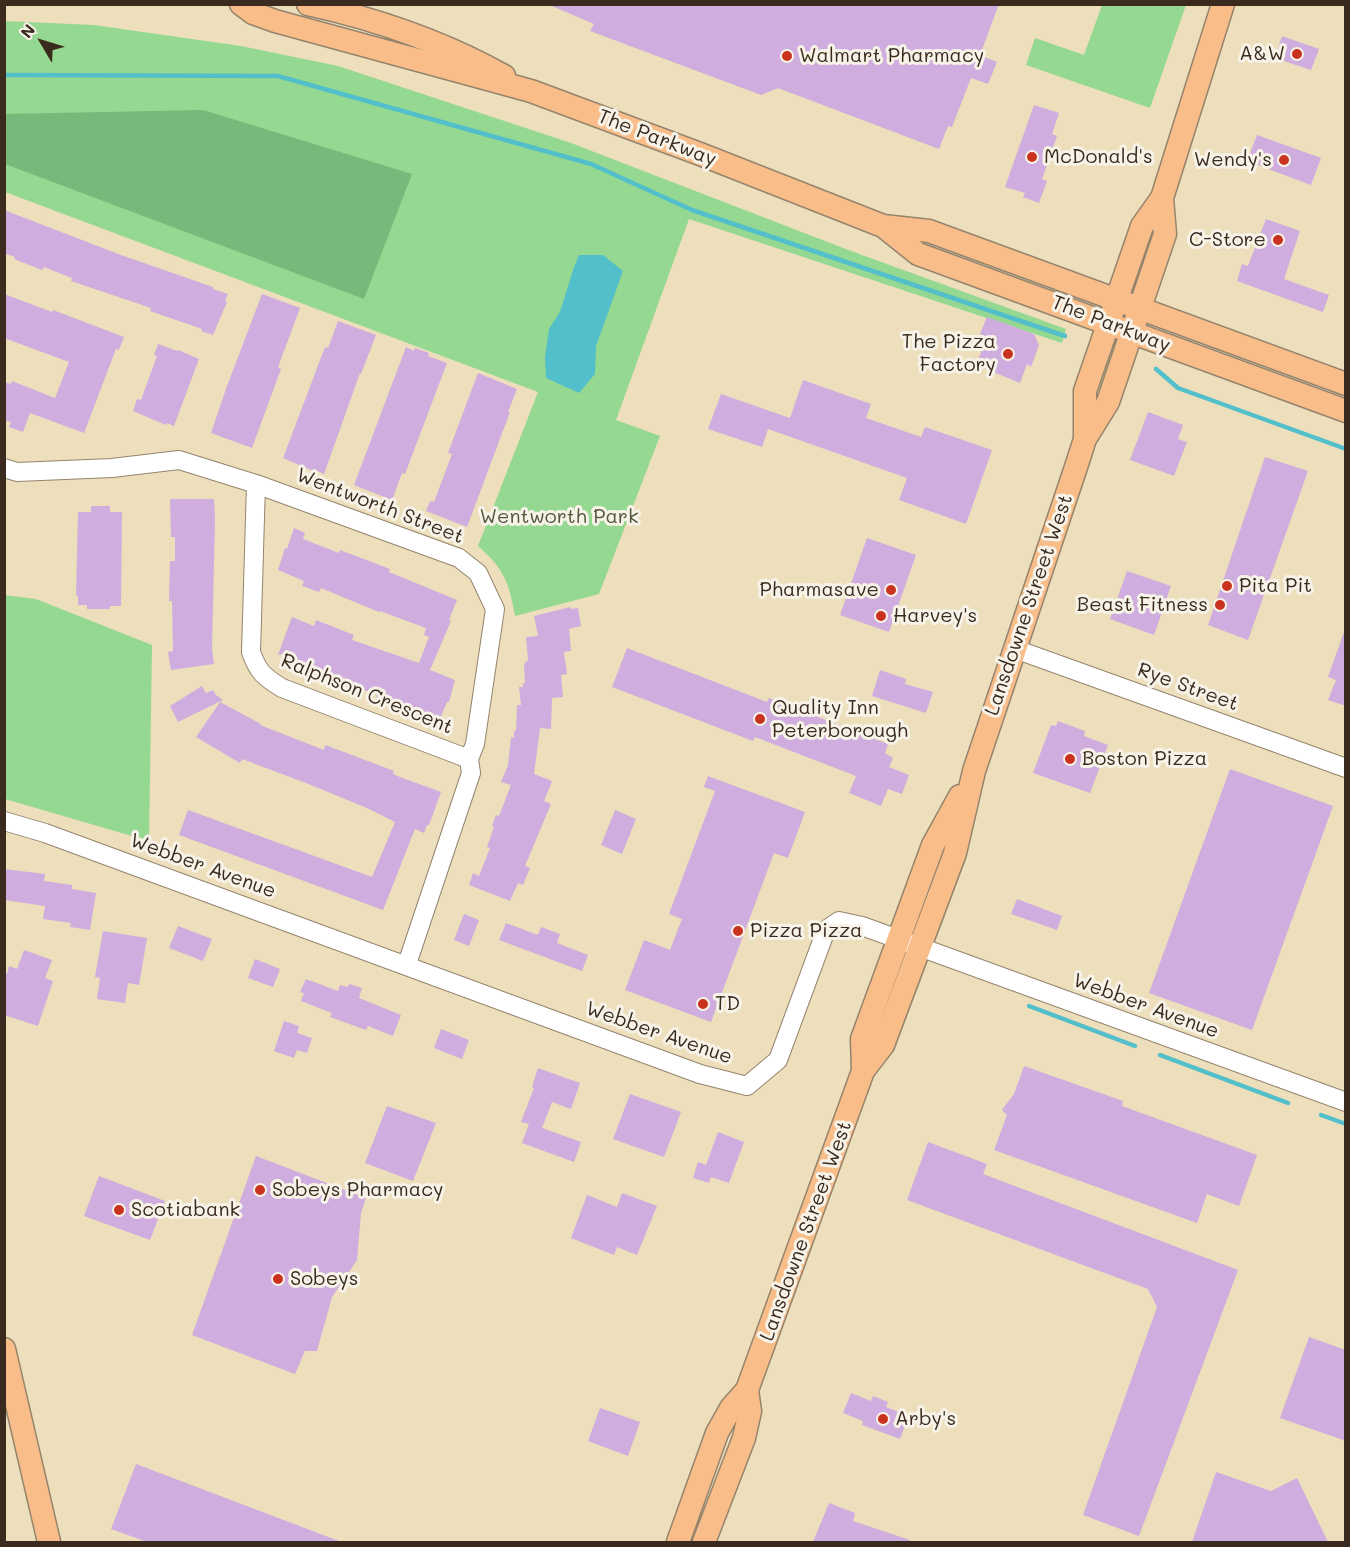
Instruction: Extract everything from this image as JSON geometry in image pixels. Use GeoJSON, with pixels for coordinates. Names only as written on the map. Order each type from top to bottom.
{"type":"FeatureCollection","features":[{"type":"Feature","properties":{"kind":"main road","name":"The Parkway"},"geometry":{"type":"LineString","coordinates":[[241,4],[253,14],[531,91],[883,226],[929,231],[1346,384]]}},
{"type":"Feature","properties":{"kind":"main road","name":"The Parkway"},"geometry":{"type":"LineString","coordinates":[[308,4],[340,7],[467,55],[531,91]]}},
{"type":"Feature","properties":{"kind":"main road","name":"Lansdowne Street West"},"geometry":{"type":"LineString","coordinates":[[1085,439],[1085,391],[1142,226],[1162,198],[1223,4]]}},
{"type":"Feature","properties":{"kind":"main road","name":"Lansdowne Street West"},"geometry":{"type":"LineString","coordinates":[[678,1542],[717,1433],[731,1408],[747,1390],[863,1071],[883,1045],[909,943],[955,853],[974,771],[1085,439],[1108,402],[1165,234],[1162,198]]}},
{"type":"Feature","properties":{"kind":"main road","name":"The Parkway"},"geometry":{"type":"LineString","coordinates":[[883,226],[918,254],[1346,411]]}},
{"type":"Feature","properties":{"kind":"main road"},"geometry":{"type":"LineString","coordinates":[[4,1349],[49,1542]]}},
{"type":"Feature","properties":{"kind":"main road","name":"Lansdowne Street West"},"geometry":{"type":"LineString","coordinates":[[704,1542],[744,1438],[750,1411],[747,1390]]}},
{"type":"Feature","properties":{"kind":"street"},"geometry":{"type":"LineString","coordinates":[[332,36],[340,7]]}},
{"type":"Feature","properties":{"kind":"street","name":"Wentworth Street"},"geometry":{"type":"LineString","coordinates":[[4,468],[17,472],[112,468],[180,460],[256,484],[459,558],[478,573],[495,609],[475,744],[469,759],[471,773],[407,964]]}},
{"type":"Feature","properties":{"kind":"street","name":"Ralphson Crescent"},"geometry":{"type":"LineString","coordinates":[[256,484],[250,652],[257,669],[266,679],[282,688],[469,759]]}},
{"type":"Feature","properties":{"kind":"street","name":"Rye Street"},"geometry":{"type":"LineString","coordinates":[[1015,649],[1346,768]]}},
{"type":"Feature","properties":{"kind":"street","name":"Webber Avenue"},"geometry":{"type":"LineString","coordinates":[[4,821],[45,832],[700,1074],[747,1086],[778,1060],[826,930],[839,921],[862,926],[1346,1102]]}},
{"type":"Feature","properties":{"kind":"green space"},"geometry":{"type":"Polygon","coordinates":[[[1102,5],[1186,5],[1150,108],[1026,65],[1035,38],[1084,55],[1102,5]]]}},
{"type":"Feature","properties":{"kind":"green space","name":"Wentworth Park"},"geometry":{"type":"Polygon","coordinates":[[[4,21],[94,25],[241,46],[338,66],[571,143],[851,251],[1066,329],[1062,343],[689,219],[616,420],[660,436],[599,594],[515,616],[508,585],[500,569],[478,546],[538,392],[5,192],[4,21]]]}},
{"type":"Feature","properties":{"kind":"green space"},"geometry":{"type":"Polygon","coordinates":[[[203,110],[412,174],[364,299],[5,164],[5,114],[203,110]]]}},
{"type":"Feature","properties":{"kind":"green space"},"geometry":{"type":"Polygon","coordinates":[[[4,595],[36,599],[152,645],[149,841],[5,799],[4,595]]]}},
{"type":"Feature","properties":{"kind":"water"},"geometry":{"type":"Polygon","coordinates":[[[579,255],[603,255],[623,271],[596,346],[595,374],[579,393],[546,378],[545,357],[549,329],[560,312],[579,255]]]}},
{"type":"Feature","properties":{"kind":"building"},"geometry":{"type":"Polygon","coordinates":[[[547,4],[999,4],[980,55],[997,62],[988,84],[971,78],[952,127],[948,126],[939,149],[778,88],[761,95],[590,31],[594,24],[547,4]]]}},
{"type":"Feature","properties":{"kind":"building","name":"A&W"},"geometry":{"type":"Polygon","coordinates":[[[1282,36],[1319,49],[1311,70],[1275,58],[1282,36]]]}},
{"type":"Feature","properties":{"kind":"building","name":"McDonald's"},"geometry":{"type":"Polygon","coordinates":[[[1034,105],[1059,113],[1052,134],[1057,136],[1042,179],[1047,181],[1039,203],[1023,197],[1025,193],[1005,187],[1034,105]]]}},
{"type":"Feature","properties":{"kind":"building","name":"Wendy's"},"geometry":{"type":"Polygon","coordinates":[[[1257,135],[1321,158],[1311,185],[1247,161],[1257,135]]]}},
{"type":"Feature","properties":{"kind":"building"},"geometry":{"type":"Polygon","coordinates":[[[4,210],[228,294],[225,301],[227,302],[213,335],[150,311],[151,308],[71,281],[72,278],[44,267],[42,270],[14,259],[15,257],[4,253],[4,210]]]}},
{"type":"Feature","properties":{"kind":"building"},"geometry":{"type":"Polygon","coordinates":[[[1266,219],[1300,231],[1284,279],[1329,295],[1323,312],[1237,281],[1242,264],[1248,266],[1266,219]]]}},
{"type":"Feature","properties":{"kind":"building"},"geometry":{"type":"Polygon","coordinates":[[[4,294],[124,337],[119,350],[116,349],[84,433],[30,413],[23,432],[9,427],[11,422],[4,420],[4,382],[11,384],[12,381],[55,398],[69,362],[4,338],[4,294]]]}},
{"type":"Feature","properties":{"kind":"building"},"geometry":{"type":"Polygon","coordinates":[[[262,294],[300,308],[278,367],[281,369],[252,448],[211,433],[262,294]]]}},
{"type":"Feature","properties":{"kind":"building","name":"The Pizza Factory"},"geometry":{"type":"Polygon","coordinates":[[[987,317],[1034,334],[1039,345],[1031,367],[1027,364],[1020,383],[976,365],[987,337],[980,334],[987,317]]]}},
{"type":"Feature","properties":{"kind":"building"},"geometry":{"type":"Polygon","coordinates":[[[338,321],[376,335],[324,474],[283,458],[325,347],[328,348],[338,321]]]}},
{"type":"Feature","properties":{"kind":"building"},"geometry":{"type":"Polygon","coordinates":[[[158,344],[199,359],[174,426],[167,423],[166,425],[133,411],[137,399],[141,400],[157,356],[154,355],[158,344]]]}},
{"type":"Feature","properties":{"kind":"building"},"geometry":{"type":"Polygon","coordinates":[[[406,347],[414,351],[415,348],[429,353],[428,356],[447,363],[405,474],[402,473],[392,500],[354,485],[406,347]]]}},
{"type":"Feature","properties":{"kind":"building"},"geometry":{"type":"Polygon","coordinates":[[[478,373],[517,389],[467,527],[426,511],[430,501],[434,502],[452,454],[448,453],[478,373]]]}},
{"type":"Feature","properties":{"kind":"building"},"geometry":{"type":"Polygon","coordinates":[[[803,380],[871,404],[866,418],[921,437],[925,427],[992,450],[966,524],[899,500],[907,478],[768,429],[762,447],[708,429],[721,394],[790,418],[803,380]]]}},
{"type":"Feature","properties":{"kind":"building"},"geometry":{"type":"Polygon","coordinates":[[[1148,412],[1183,425],[1178,439],[1187,442],[1174,476],[1130,460],[1148,412]]]}},
{"type":"Feature","properties":{"kind":"building"},"geometry":{"type":"Polygon","coordinates":[[[1265,457],[1308,471],[1248,640],[1208,625],[1265,457]]]}},
{"type":"Feature","properties":{"kind":"building"},"geometry":{"type":"Polygon","coordinates":[[[170,499],[214,499],[215,518],[212,649],[214,664],[171,670],[168,652],[173,651],[172,601],[169,601],[170,561],[175,561],[175,537],[171,537],[170,499]]]}},
{"type":"Feature","properties":{"kind":"building"},"geometry":{"type":"Polygon","coordinates":[[[91,506],[110,506],[110,512],[122,512],[121,606],[110,606],[110,609],[87,609],[87,605],[78,605],[78,595],[76,596],[78,512],[91,512],[91,506]]]}},
{"type":"Feature","properties":{"kind":"building"},"geometry":{"type":"Polygon","coordinates":[[[294,528],[305,533],[303,539],[390,569],[389,572],[457,600],[449,620],[451,621],[430,670],[455,680],[449,702],[439,721],[376,698],[377,695],[344,682],[345,679],[281,654],[278,655],[292,617],[314,626],[316,620],[354,635],[352,640],[419,663],[429,637],[424,635],[426,628],[321,588],[319,592],[302,586],[304,581],[278,570],[294,528]]]}},
{"type":"Feature","properties":{"kind":"building"},"geometry":{"type":"Polygon","coordinates":[[[867,538],[916,555],[889,632],[840,615],[867,538]]]}},
{"type":"Feature","properties":{"kind":"building"},"geometry":{"type":"Polygon","coordinates":[[[1127,571],[1171,586],[1154,635],[1110,619],[1127,571]]]}},
{"type":"Feature","properties":{"kind":"building"},"geometry":{"type":"Polygon","coordinates":[[[570,607],[571,609],[578,608],[581,626],[569,629],[571,651],[564,652],[567,674],[561,675],[563,697],[552,698],[551,729],[540,728],[534,774],[552,781],[544,801],[551,804],[525,866],[530,868],[523,885],[518,883],[510,901],[469,885],[473,873],[479,876],[490,848],[487,847],[494,827],[492,826],[496,815],[499,816],[511,785],[501,782],[508,765],[511,737],[514,738],[514,731],[516,731],[517,705],[521,705],[519,687],[523,687],[525,683],[524,664],[528,660],[526,637],[538,636],[534,616],[570,607]]]}},
{"type":"Feature","properties":{"kind":"building"},"geometry":{"type":"Polygon","coordinates":[[[1344,632],[1346,633],[1346,706],[1328,700],[1336,680],[1328,677],[1344,632]]]}},
{"type":"Feature","properties":{"kind":"building","name":"Quality Inn Peterborough"},"geometry":{"type":"Polygon","coordinates":[[[627,648],[767,702],[769,698],[888,744],[885,753],[893,758],[889,767],[909,775],[902,794],[888,789],[881,806],[849,793],[856,776],[755,737],[753,741],[612,687],[627,648]]]}},
{"type":"Feature","properties":{"kind":"building"},"geometry":{"type":"Polygon","coordinates":[[[880,670],[906,679],[905,684],[933,692],[926,713],[872,696],[880,670]]]}},
{"type":"Feature","properties":{"kind":"building"},"geometry":{"type":"Polygon","coordinates":[[[202,686],[206,693],[213,690],[223,700],[178,722],[170,706],[202,686]]]}},
{"type":"Feature","properties":{"kind":"building"},"geometry":{"type":"Polygon","coordinates":[[[220,702],[260,725],[324,750],[325,745],[344,752],[441,792],[424,833],[415,829],[383,910],[179,835],[188,810],[372,877],[395,822],[306,783],[242,759],[240,763],[196,737],[220,702]]]}},
{"type":"Feature","properties":{"kind":"building","name":"Boston Pizza"},"geometry":{"type":"Polygon","coordinates":[[[1058,721],[1085,731],[1084,736],[1108,745],[1090,793],[1033,773],[1051,725],[1056,726],[1058,721]]]}},
{"type":"Feature","properties":{"kind":"building"},"geometry":{"type":"Polygon","coordinates":[[[1230,769],[1333,806],[1252,1030],[1149,993],[1230,769]]]}},
{"type":"Feature","properties":{"kind":"building"},"geometry":{"type":"Polygon","coordinates":[[[708,776],[805,812],[788,858],[774,853],[711,1022],[625,990],[644,940],[670,950],[682,919],[669,914],[715,791],[704,787],[708,776]]]}},
{"type":"Feature","properties":{"kind":"building"},"geometry":{"type":"Polygon","coordinates":[[[615,810],[636,819],[622,854],[601,845],[615,810]]]}},
{"type":"Feature","properties":{"kind":"building"},"geometry":{"type":"Polygon","coordinates":[[[4,869],[45,874],[44,881],[72,885],[72,889],[96,893],[90,930],[70,927],[71,923],[43,919],[45,906],[4,900],[4,869]]]}},
{"type":"Feature","properties":{"kind":"building"},"geometry":{"type":"Polygon","coordinates":[[[1017,899],[1062,916],[1057,930],[1011,914],[1017,899]]]}},
{"type":"Feature","properties":{"kind":"building"},"geometry":{"type":"Polygon","coordinates":[[[464,914],[479,920],[469,946],[454,940],[464,914]]]}},
{"type":"Feature","properties":{"kind":"building"},"geometry":{"type":"Polygon","coordinates":[[[506,923],[538,935],[541,927],[560,934],[557,943],[588,955],[582,971],[499,940],[506,923]]]}},
{"type":"Feature","properties":{"kind":"building"},"geometry":{"type":"Polygon","coordinates":[[[178,926],[212,939],[203,961],[169,948],[178,926]]]}},
{"type":"Feature","properties":{"kind":"building"},"geometry":{"type":"Polygon","coordinates":[[[103,931],[147,938],[139,985],[128,983],[125,1003],[97,999],[100,978],[95,977],[103,931]]]}},
{"type":"Feature","properties":{"kind":"building"},"geometry":{"type":"Polygon","coordinates":[[[24,950],[52,960],[45,978],[53,981],[38,1026],[4,1015],[4,973],[7,974],[9,966],[17,969],[24,950]]]}},
{"type":"Feature","properties":{"kind":"building"},"geometry":{"type":"Polygon","coordinates":[[[255,959],[280,969],[273,987],[248,978],[255,959]]]}},
{"type":"Feature","properties":{"kind":"building"},"geometry":{"type":"Polygon","coordinates":[[[306,979],[338,991],[340,985],[348,987],[349,984],[362,988],[359,998],[401,1015],[393,1036],[368,1026],[366,1030],[330,1017],[332,1013],[301,1001],[304,993],[300,992],[306,979]]]}},
{"type":"Feature","properties":{"kind":"building"},"geometry":{"type":"Polygon","coordinates":[[[284,1021],[299,1026],[297,1033],[312,1038],[307,1053],[297,1050],[294,1058],[274,1051],[284,1021]]]}},
{"type":"Feature","properties":{"kind":"building"},"geometry":{"type":"Polygon","coordinates":[[[441,1029],[469,1040],[462,1059],[434,1048],[441,1029]]]}},
{"type":"Feature","properties":{"kind":"building"},"geometry":{"type":"Polygon","coordinates":[[[1024,1066],[1123,1101],[1122,1106],[1257,1155],[1239,1206],[1207,1194],[1197,1223],[994,1150],[1007,1115],[1002,1110],[1014,1094],[1024,1066]]]}},
{"type":"Feature","properties":{"kind":"building"},"geometry":{"type":"Polygon","coordinates":[[[538,1068],[580,1083],[571,1109],[552,1102],[542,1128],[581,1142],[574,1162],[522,1143],[529,1124],[521,1122],[534,1088],[532,1087],[538,1068]]]}},
{"type":"Feature","properties":{"kind":"building"},"geometry":{"type":"Polygon","coordinates":[[[630,1094],[681,1112],[664,1157],[613,1139],[630,1094]]]}},
{"type":"Feature","properties":{"kind":"building"},"geometry":{"type":"Polygon","coordinates":[[[387,1106],[436,1123],[413,1181],[365,1163],[387,1106]]]}},
{"type":"Feature","properties":{"kind":"building"},"geometry":{"type":"Polygon","coordinates":[[[718,1132],[744,1142],[729,1183],[711,1177],[709,1183],[693,1178],[698,1162],[706,1165],[718,1132]]]}},
{"type":"Feature","properties":{"kind":"building"},"geometry":{"type":"Polygon","coordinates":[[[928,1142],[987,1164],[983,1174],[1238,1270],[1139,1536],[1083,1515],[1157,1307],[1148,1289],[907,1200],[928,1142]]]}},
{"type":"Feature","properties":{"kind":"building","name":"Sobeys"},"geometry":{"type":"Polygon","coordinates":[[[256,1156],[366,1198],[361,1213],[357,1260],[332,1297],[317,1351],[305,1351],[295,1374],[192,1335],[256,1156]]]}},
{"type":"Feature","properties":{"kind":"building","name":"Scotiabank"},"geometry":{"type":"Polygon","coordinates":[[[99,1176],[165,1201],[150,1240],[84,1216],[99,1176]]]}},
{"type":"Feature","properties":{"kind":"building"},"geometry":{"type":"Polygon","coordinates":[[[622,1193],[657,1206],[637,1255],[617,1247],[614,1255],[571,1238],[587,1195],[617,1207],[622,1193]]]}},
{"type":"Feature","properties":{"kind":"building"},"geometry":{"type":"Polygon","coordinates":[[[1309,1337],[1346,1350],[1346,1441],[1280,1418],[1309,1337]]]}},
{"type":"Feature","properties":{"kind":"building","name":"Arby's"},"geometry":{"type":"Polygon","coordinates":[[[851,1393],[871,1401],[873,1396],[888,1402],[886,1407],[909,1416],[900,1439],[862,1425],[863,1421],[843,1413],[851,1393]]]}},
{"type":"Feature","properties":{"kind":"building"},"geometry":{"type":"Polygon","coordinates":[[[600,1408],[640,1422],[628,1456],[588,1441],[600,1408]]]}},
{"type":"Feature","properties":{"kind":"building"},"geometry":{"type":"Polygon","coordinates":[[[136,1464],[339,1542],[147,1542],[111,1529],[136,1464]]]}},
{"type":"Feature","properties":{"kind":"building"},"geometry":{"type":"Polygon","coordinates":[[[1216,1472],[1271,1491],[1297,1478],[1328,1542],[1192,1542],[1216,1472]]]}},
{"type":"Feature","properties":{"kind":"building"},"geometry":{"type":"Polygon","coordinates":[[[829,1503],[855,1513],[853,1521],[910,1540],[910,1542],[813,1542],[829,1503]]]}},
{"type":"Feature","properties":{"kind":"waterway"},"geometry":{"type":"LineString","coordinates":[[4,75],[278,76],[591,164],[692,210],[1065,336]]}},
{"type":"Feature","properties":{"kind":"waterway"},"geometry":{"type":"LineString","coordinates":[[1156,369],[1178,388],[1346,449]]}},
{"type":"Feature","properties":{"kind":"waterway"},"geometry":{"type":"LineString","coordinates":[[1029,1006],[1135,1046]]}},
{"type":"Feature","properties":{"kind":"waterway"},"geometry":{"type":"LineString","coordinates":[[1160,1055],[1288,1103]]}},
{"type":"Feature","properties":{"kind":"waterway"},"geometry":{"type":"LineString","coordinates":[[1321,1115],[1346,1124]]}},
{"type":"Feature","properties":{"kind":"place","name":"A&W"},"geometry":{"type":"Point","coordinates":[1297,54]}},
{"type":"Feature","properties":{"kind":"place","name":"Walmart Pharmacy"},"geometry":{"type":"Point","coordinates":[787,56]}},
{"type":"Feature","properties":{"kind":"place","name":"McDonald's"},"geometry":{"type":"Point","coordinates":[1032,157]}},
{"type":"Feature","properties":{"kind":"place","name":"Wendy's"},"geometry":{"type":"Point","coordinates":[1284,160]}},
{"type":"Feature","properties":{"kind":"place","name":"C-Store"},"geometry":{"type":"Point","coordinates":[1278,240]}},
{"type":"Feature","properties":{"kind":"place","name":"The Pizza Factory"},"geometry":{"type":"Point","coordinates":[1008,354]}},
{"type":"Feature","properties":{"kind":"place","name":"Pita Pit"},"geometry":{"type":"Point","coordinates":[1227,586]}},
{"type":"Feature","properties":{"kind":"place","name":"Pharmasave"},"geometry":{"type":"Point","coordinates":[891,590]}},
{"type":"Feature","properties":{"kind":"place","name":"Beast Fitness"},"geometry":{"type":"Point","coordinates":[1220,605]}},
{"type":"Feature","properties":{"kind":"place","name":"Harvey's"},"geometry":{"type":"Point","coordinates":[881,616]}},
{"type":"Feature","properties":{"kind":"place","name":"Quality Inn Peterborough"},"geometry":{"type":"Point","coordinates":[760,719]}},
{"type":"Feature","properties":{"kind":"place","name":"Boston Pizza"},"geometry":{"type":"Point","coordinates":[1070,759]}},
{"type":"Feature","properties":{"kind":"place","name":"Pizza Pizza"},"geometry":{"type":"Point","coordinates":[738,931]}},
{"type":"Feature","properties":{"kind":"place","name":"TD"},"geometry":{"type":"Point","coordinates":[703,1004]}},
{"type":"Feature","properties":{"kind":"place","name":"Sobeys Pharmacy"},"geometry":{"type":"Point","coordinates":[260,1190]}},
{"type":"Feature","properties":{"kind":"place","name":"Scotiabank"},"geometry":{"type":"Point","coordinates":[119,1210]}},
{"type":"Feature","properties":{"kind":"place","name":"Sobeys"},"geometry":{"type":"Point","coordinates":[278,1279]}},
{"type":"Feature","properties":{"kind":"place","name":"Arby's"},"geometry":{"type":"Point","coordinates":[883,1419]}}]}
